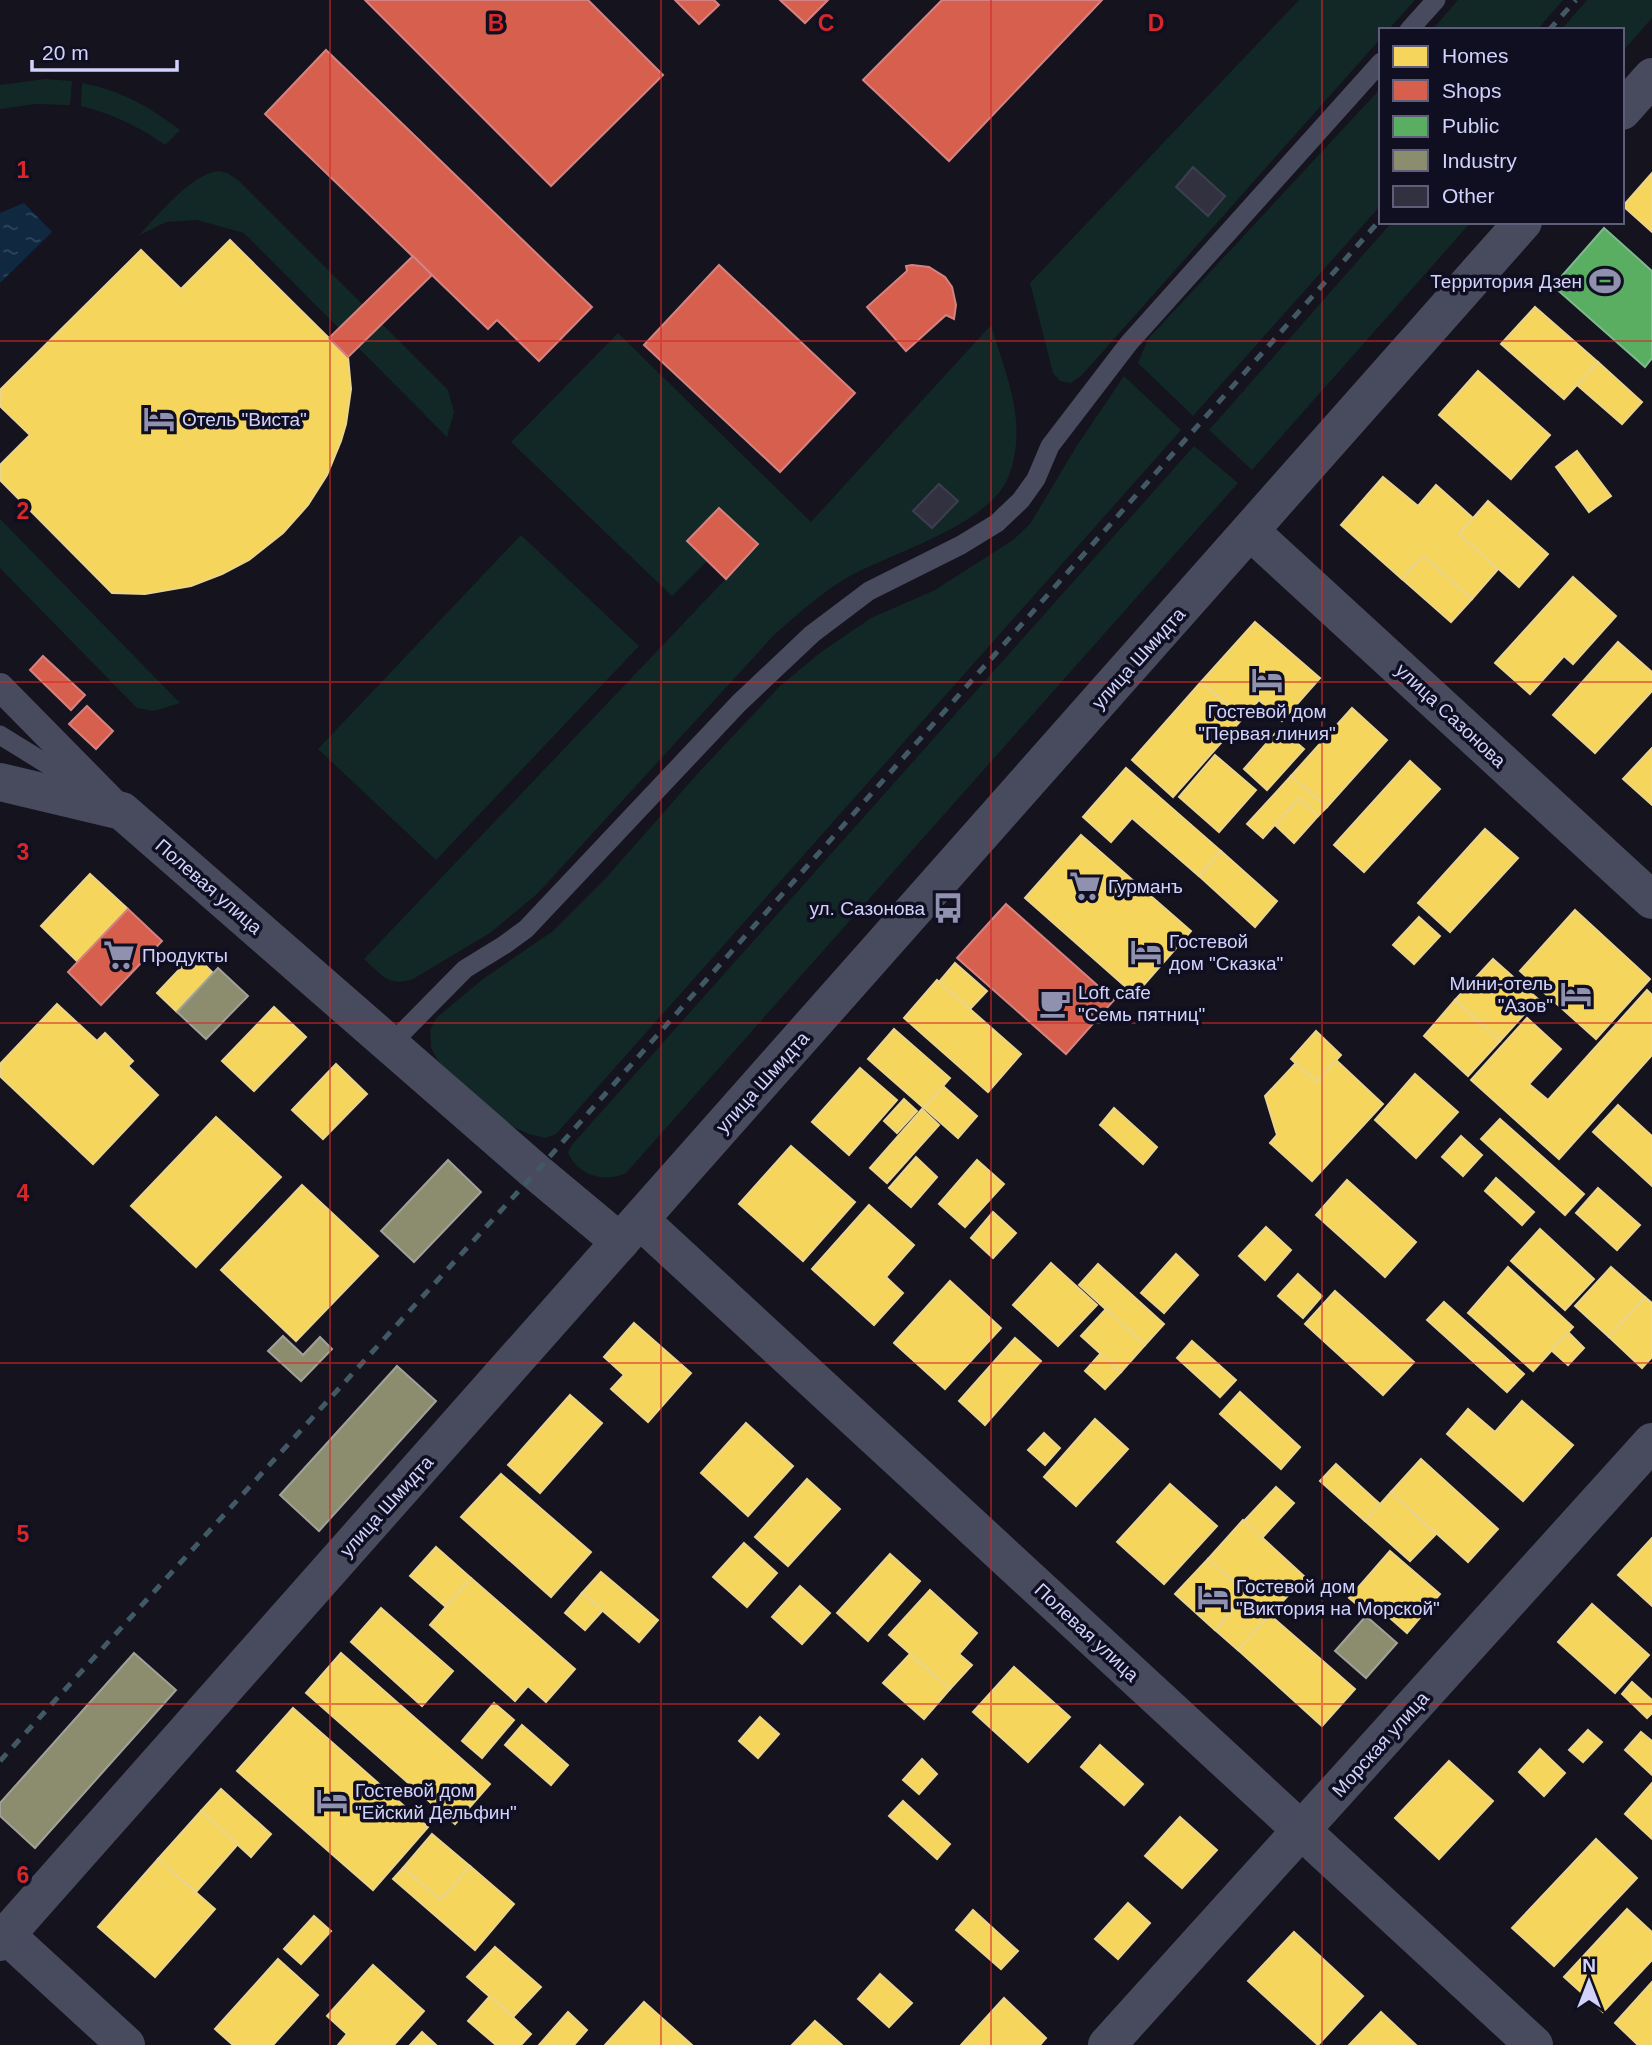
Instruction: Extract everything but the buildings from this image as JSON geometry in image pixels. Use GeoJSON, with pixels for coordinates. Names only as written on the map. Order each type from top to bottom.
{"type":"FeatureCollection","features":[{"type":"Feature","properties":{"kind":"street"},"geometry":{"type":"LineString","coordinates":[[1624,109],[1652,77]]}},
{"type":"Feature","properties":{"kind":"street","name":"улица Шмидта"},"geometry":{"type":"LineString","coordinates":[[3,1939],[1521,224]]}},
{"type":"Feature","properties":{"kind":"street","name":"улица Сазонова"},"geometry":{"type":"LineString","coordinates":[[1250,531],[1652,900]]}},
{"type":"Feature","properties":{"kind":"street"},"geometry":{"type":"LineString","coordinates":[[0,687],[122,811]]}},
{"type":"Feature","properties":{"kind":"street","name":"Полевая улица"},"geometry":{"type":"LineString","coordinates":[[0,782],[122,811],[390,1045],[630,1231],[1303,1831],[1534,2045]]}},
{"type":"Feature","properties":{"kind":"street","name":"Морская улица"},"geometry":{"type":"LineString","coordinates":[[1107,2045],[1652,1442]]}},
{"type":"Feature","properties":{"kind":"street"},"geometry":{"type":"LineString","coordinates":[[3,1939],[126,2045]]}},
{"type":"Feature","properties":{"kind":"lane"},"geometry":{"type":"LineString","coordinates":[[1411,28],[1436,0]]}},
{"type":"Feature","properties":{"kind":"lane"},"geometry":{"type":"LineString","coordinates":[[390,1045],[465,969],[526,929],[739,703],[812,634],[869,591],[961,545],[997,523],[1021,500],[1036,479],[1050,446],[1129,343],[1379,64]]}},
{"type":"Feature","properties":{"kind":"lane"},"geometry":{"type":"LineString","coordinates":[[0,735],[122,811]]}},
{"type":"Feature","properties":{"kind":"green space"},"geometry":{"type":"Polygon","coordinates":[[[1299,0],[1415,0],[1390,28],[1379,28],[1379,40],[1082,375],[1071,383],[1060,381],[1053,373],[1030,283],[1299,0]]]}},
{"type":"Feature","properties":{"kind":"green space"},"geometry":{"type":"Polygon","coordinates":[[[1458,0],[1563,0],[1539,28],[1434,28],[1458,0]]]}},
{"type":"Feature","properties":{"kind":"green space"},"geometry":{"type":"Polygon","coordinates":[[[1587,0],[1652,0],[1652,18],[1624,50],[1624,28],[1563,28],[1587,0]]]}},
{"type":"Feature","properties":{"kind":"green space"},"geometry":{"type":"Polygon","coordinates":[[[45,79],[72,81],[70,105],[35,104],[0,109],[0,85],[45,79]]]}},
{"type":"Feature","properties":{"kind":"green space"},"geometry":{"type":"Polygon","coordinates":[[[82,83],[134,100],[180,130],[165,145],[125,121],[81,106],[82,83]]]}},
{"type":"Feature","properties":{"kind":"green space"},"geometry":{"type":"Polygon","coordinates":[[[1379,90],[1379,207],[1193,416],[1138,363],[1148,339],[1379,90]]]}},
{"type":"Feature","properties":{"kind":"green space"},"geometry":{"type":"Polygon","coordinates":[[[219,171],[238,180],[448,390],[454,412],[447,437],[244,233],[197,220],[166,222],[138,236],[186,188],[208,174],[219,171]]]}},
{"type":"Feature","properties":{"kind":"green space"},"geometry":{"type":"Polygon","coordinates":[[[1390,224],[1469,224],[1252,470],[1209,430],[1390,224]]]}},
{"type":"Feature","properties":{"kind":"green space"},"geometry":{"type":"Polygon","coordinates":[[[991,325],[1009,383],[1017,429],[1010,472],[996,496],[959,524],[840,582],[792,619],[774,635],[537,894],[490,933],[413,979],[404,981],[397,982],[386,978],[364,959],[758,545],[718,508],[688,541],[707,561],[672,596],[511,442],[618,333],[811,522],[991,325]]]}},
{"type":"Feature","properties":{"kind":"green space"},"geometry":{"type":"Polygon","coordinates":[[[1124,376],[1181,430],[556,1134],[546,1138],[505,1123],[438,1061],[431,1047],[430,1030],[436,1018],[483,979],[553,931],[605,879],[700,771],[780,686],[821,652],[871,618],[935,590],[1013,540],[1030,524],[1076,447],[1124,376]]]}},
{"type":"Feature","properties":{"kind":"green space"},"geometry":{"type":"Polygon","coordinates":[[[1194,446],[1238,483],[626,1173],[601,1177],[578,1167],[568,1152],[571,1146],[1194,446]]]}},
{"type":"Feature","properties":{"kind":"green space"},"geometry":{"type":"Polygon","coordinates":[[[0,519],[180,703],[154,711],[137,708],[0,568],[0,519]]]}},
{"type":"Feature","properties":{"kind":"green space"},"geometry":{"type":"Polygon","coordinates":[[[521,535],[639,646],[436,860],[318,749],[521,535]]]}},
{"type":"Feature","properties":{"kind":"water"},"geometry":{"type":"Polygon","coordinates":[[[24,203],[52,232],[0,283],[0,213],[24,203]]]}},
{"type":"Feature","properties":{"kind":"railway"},"geometry":{"type":"LineString","coordinates":[[1551,28],[1576,0]]}},
{"type":"Feature","properties":{"kind":"railway"},"geometry":{"type":"LineString","coordinates":[[0,1761],[536,1172],[1379,221]]}},
{"type":"Feature","properties":{"kind":"place","name":"Территория Дзен"},"geometry":{"type":"Point","coordinates":[1605,281]}},
{"type":"Feature","properties":{"kind":"place","name":"Отель \"Виста\""},"geometry":{"type":"Point","coordinates":[159,419]}},
{"type":"Feature","properties":{"kind":"place","name":"Гостевой дом \"Первая линия\""},"geometry":{"type":"Point","coordinates":[1267,680]}},
{"type":"Feature","properties":{"kind":"place","name":"Гурманъ"},"geometry":{"type":"Point","coordinates":[1085,886]}},
{"type":"Feature","properties":{"kind":"place","name":"ул. Сазонова"},"geometry":{"type":"Point","coordinates":[948,908]}},
{"type":"Feature","properties":{"kind":"place","name":"Гостевой дом \"Сказка\""},"geometry":{"type":"Point","coordinates":[1146,952]}},
{"type":"Feature","properties":{"kind":"place","name":"Продукты"},"geometry":{"type":"Point","coordinates":[119,955]}},
{"type":"Feature","properties":{"kind":"place","name":"Мини-отель \"Азов\""},"geometry":{"type":"Point","coordinates":[1576,994]}},
{"type":"Feature","properties":{"kind":"place","name":"Loft cafe \"Семь пятниц\""},"geometry":{"type":"Point","coordinates":[1055,1003]}},
{"type":"Feature","properties":{"kind":"place","name":"Гостевой дом \"Виктория на Морской\""},"geometry":{"type":"Point","coordinates":[1213,1597]}},
{"type":"Feature","properties":{"kind":"place","name":"Гостевой дом \"Ейский Дельфин\""},"geometry":{"type":"Point","coordinates":[332,1801]}}]}
